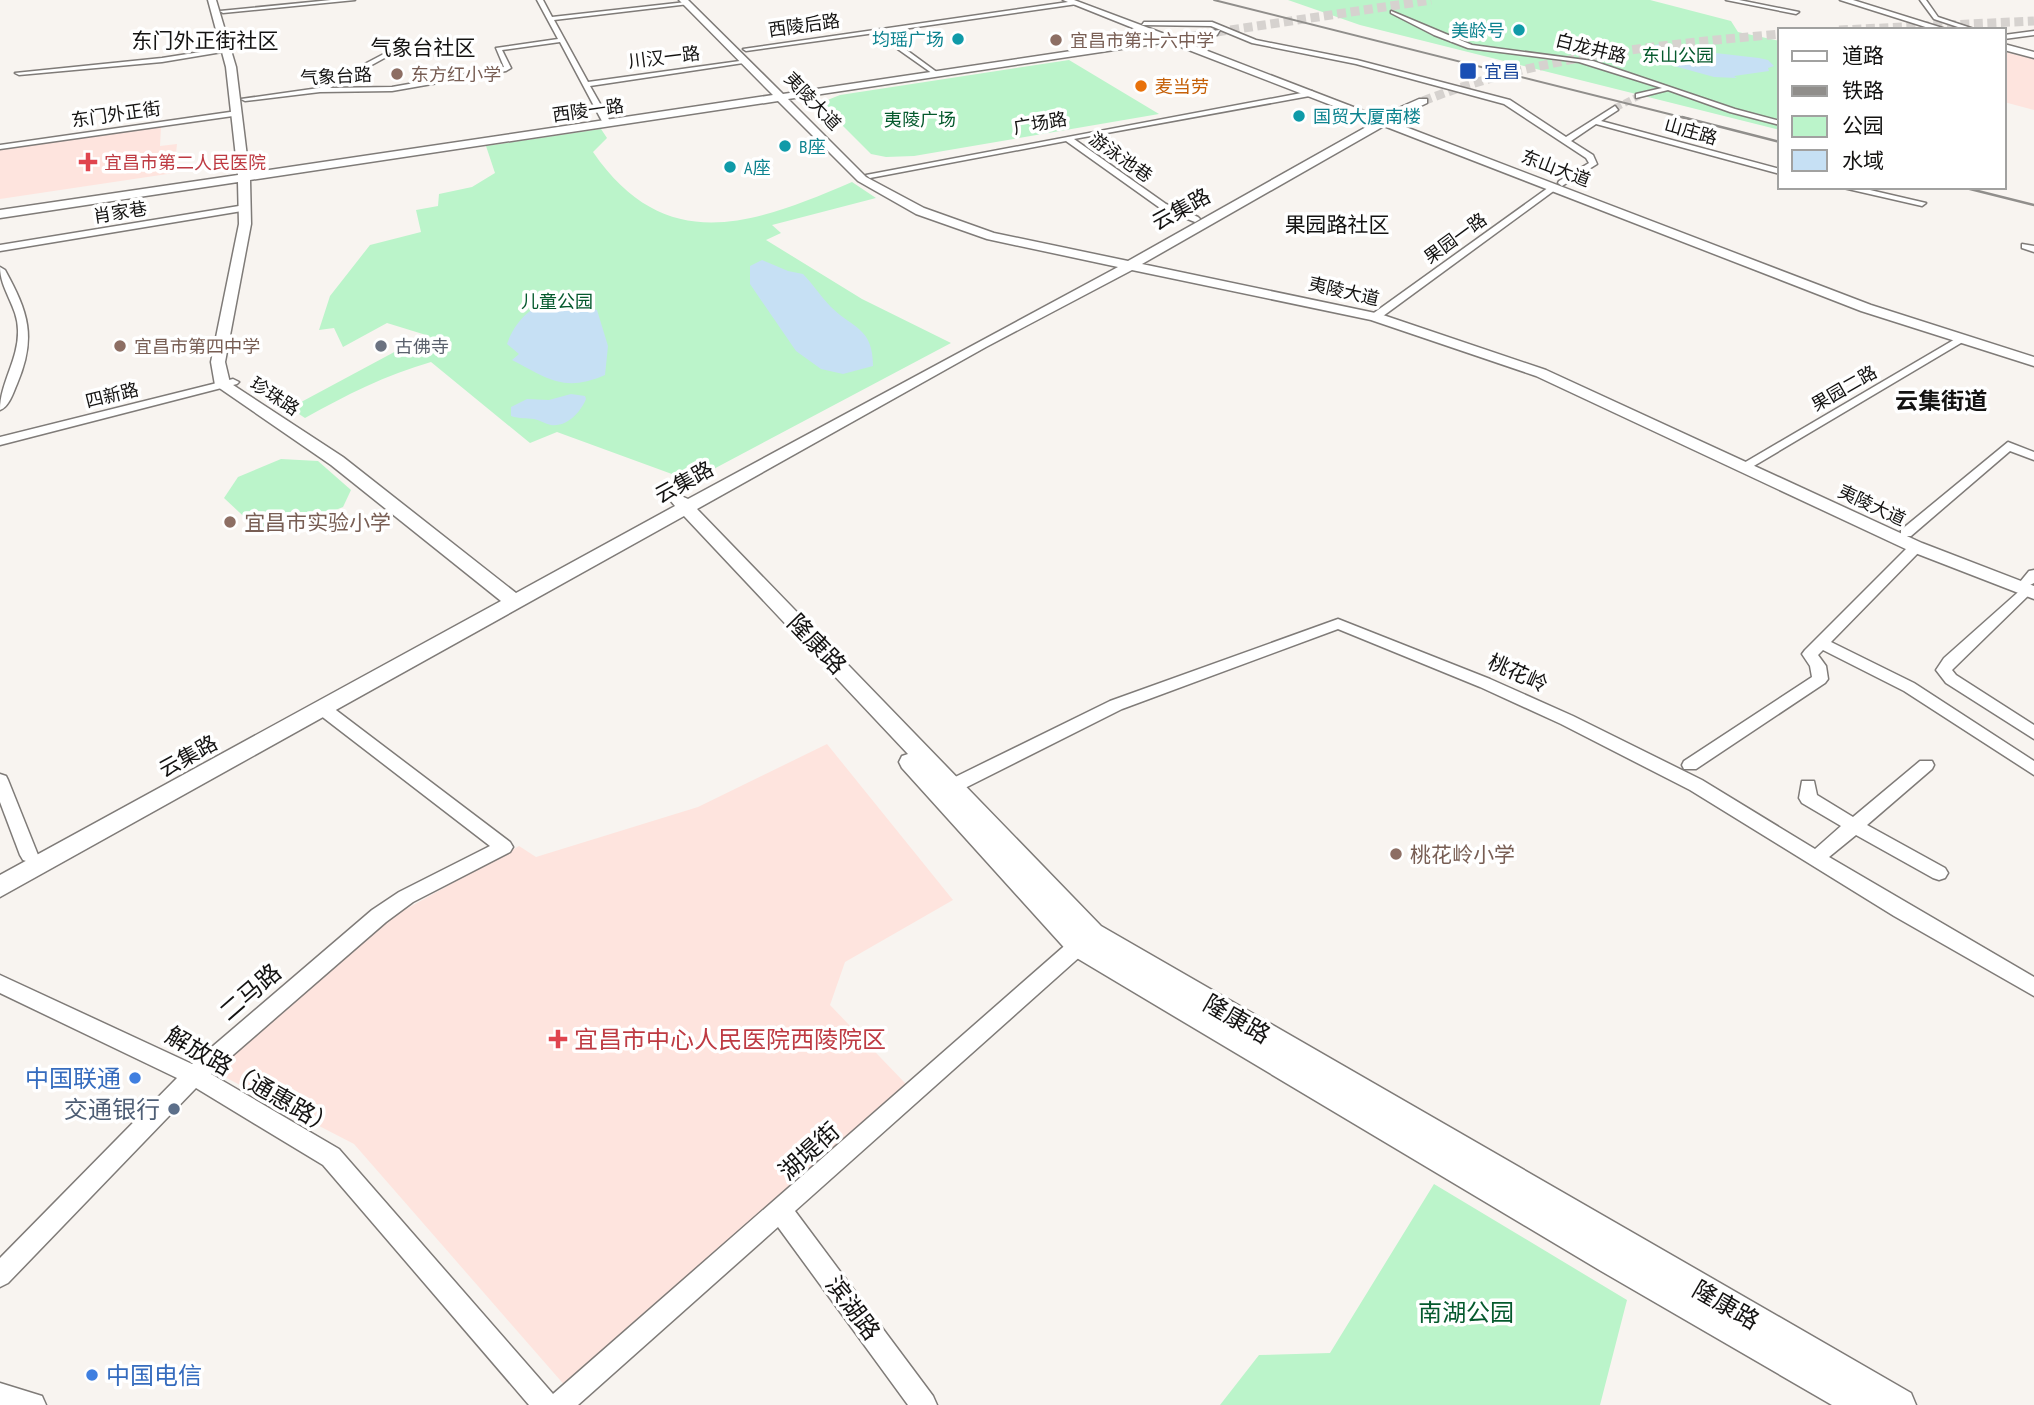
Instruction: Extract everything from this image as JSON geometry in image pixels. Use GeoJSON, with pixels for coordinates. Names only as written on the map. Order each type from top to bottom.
{"type":"FeatureCollection","features":[{"type":"Feature","properties":{"kind":"main road"},"geometry":{"type":"LineString","coordinates":[[1842,0],[1933,28]]}},
{"type":"Feature","properties":{"kind":"main road"},"geometry":{"type":"LineString","coordinates":[[1842,0],[1938,28]]}},
{"type":"Feature","properties":{"kind":"main road","name":"夷陵大道"},"geometry":{"type":"LineString","coordinates":[[688,1],[868,172],[928,208],[997,232],[1377,315],[1541,373],[1954,555],[2031,585]]}},
{"type":"Feature","properties":{"kind":"main road","name":"东山大道"},"geometry":{"type":"LineString","coordinates":[[1074,1],[1152,34],[1176,39],[1558,185],[1845,290],[2034,351]]}},
{"type":"Feature","properties":{"kind":"main road","name":"珍珠路"},"geometry":{"type":"LineString","coordinates":[[221,4],[253,223],[229,360],[228,384]]}},
{"type":"Feature","properties":{"kind":"main road","name":"珍珠路"},"geometry":{"type":"LineString","coordinates":[[221,4],[240,65],[245,99],[248,179],[245,224],[218,362],[228,384],[517,595]]}},
{"type":"Feature","properties":{"kind":"main road"},"geometry":{"type":"LineString","coordinates":[[1152,34],[1213,33],[1176,39]]}},
{"type":"Feature","properties":{"kind":"main road"},"geometry":{"type":"LineString","coordinates":[[1152,34],[1193,47]]}},
{"type":"Feature","properties":{"kind":"main road","name":"西陵一路"},"geometry":{"type":"LineString","coordinates":[[0,216],[936,74],[1152,34]]}},
{"type":"Feature","properties":{"kind":"main road","name":"西陵一路"},"geometry":{"type":"LineString","coordinates":[[248,179],[788,97],[1152,34]]}},
{"type":"Feature","properties":{"kind":"main road","name":"东山大道"},"geometry":{"type":"LineString","coordinates":[[1176,39],[1384,119]]}},
{"type":"Feature","properties":{"kind":"main road"},"geometry":{"type":"LineString","coordinates":[[2006,48],[2034,55]]}},
{"type":"Feature","properties":{"kind":"main road","name":"夷陵大道"},"geometry":{"type":"LineString","coordinates":[[788,97],[862,179],[920,211],[991,236],[1127,262]]}},
{"type":"Feature","properties":{"kind":"main road","name":"云集路"},"geometry":{"type":"LineString","coordinates":[[1127,262],[1195,219],[1423,101]]}},
{"type":"Feature","properties":{"kind":"main road","name":"云集路"},"geometry":{"type":"LineString","coordinates":[[0,887],[677,506],[1384,119]]}},
{"type":"Feature","properties":{"kind":"main road","name":"东山大道"},"geometry":{"type":"LineString","coordinates":[[1558,185],[1816,289],[1961,340],[2034,362]]}},
{"type":"Feature","properties":{"kind":"main road","name":"夷陵大道"},"geometry":{"type":"LineString","coordinates":[[1748,464],[1916,547],[2031,585]]}},
{"type":"Feature","properties":{"kind":"main road","name":"隆康路"},"geometry":{"type":"LineString","coordinates":[[677,506],[953,786],[1086,940],[1899,1405]]}},
{"type":"Feature","properties":{"kind":"main road","name":"隆康路"},"geometry":{"type":"LineString","coordinates":[[677,506],[939,792],[1086,940],[1600,1253],[1865,1405]]}},
{"type":"Feature","properties":{"kind":"main road","name":"云集路"},"geometry":{"type":"LineString","coordinates":[[0,872],[517,595]]}},
{"type":"Feature","properties":{"kind":"street"},"geometry":{"type":"LineString","coordinates":[[221,4],[352,0]]}},
{"type":"Feature","properties":{"kind":"street"},"geometry":{"type":"LineString","coordinates":[[540,0],[607,123]]}},
{"type":"Feature","properties":{"kind":"street"},"geometry":{"type":"LineString","coordinates":[[1729,0],[1796,11]]}},
{"type":"Feature","properties":{"kind":"street"},"geometry":{"type":"LineString","coordinates":[[1923,0],[1936,18],[1968,28]]}},
{"type":"Feature","properties":{"kind":"street"},"geometry":{"type":"LineString","coordinates":[[550,19],[688,1]]}},
{"type":"Feature","properties":{"kind":"street","name":"西陵后路"},"geometry":{"type":"LineString","coordinates":[[747,56],[876,31],[1074,1]]}},
{"type":"Feature","properties":{"kind":"street","name":"白龙井路"},"geometry":{"type":"LineString","coordinates":[[1393,12],[1455,42],[1479,49],[1571,58],[1628,73],[1665,89],[1692,95],[1717,107],[1778,122]]}},
{"type":"Feature","properties":{"kind":"street"},"geometry":{"type":"LineString","coordinates":[[1152,34],[1212,24],[1254,42],[1357,62],[1507,102],[1567,139],[1615,108]]}},
{"type":"Feature","properties":{"kind":"street"},"geometry":{"type":"LineString","coordinates":[[876,31],[936,74]]}},
{"type":"Feature","properties":{"kind":"street"},"geometry":{"type":"LineString","coordinates":[[2006,37],[2034,33]]}},
{"type":"Feature","properties":{"kind":"street","name":"气象台路"},"geometry":{"type":"LineString","coordinates":[[245,99],[320,90],[391,89],[506,69],[508,68],[498,49],[562,40]]}},
{"type":"Feature","properties":{"kind":"street"},"geometry":{"type":"LineString","coordinates":[[320,90],[397,49]]}},
{"type":"Feature","properties":{"kind":"street"},"geometry":{"type":"LineString","coordinates":[[19,73],[162,60],[226,50]]}},
{"type":"Feature","properties":{"kind":"street","name":"川汉一路"},"geometry":{"type":"LineString","coordinates":[[586,84],[747,56]]}},
{"type":"Feature","properties":{"kind":"street"},"geometry":{"type":"LineString","coordinates":[[1639,96],[1665,89]]}},
{"type":"Feature","properties":{"kind":"street","name":"广场路"},"geometry":{"type":"LineString","coordinates":[[868,172],[1312,93]]}},
{"type":"Feature","properties":{"kind":"street","name":"广场路"},"geometry":{"type":"LineString","coordinates":[[868,172],[1220,110]]}},
{"type":"Feature","properties":{"kind":"street","name":"东门外正街"},"geometry":{"type":"LineString","coordinates":[[0,147],[237,113]]}},
{"type":"Feature","properties":{"kind":"street","name":"山庄路"},"geometry":{"type":"LineString","coordinates":[[1593,121],[1778,171]]}},
{"type":"Feature","properties":{"kind":"street","name":"游泳池巷"},"geometry":{"type":"LineString","coordinates":[[1067,138],[1163,206],[1195,219]]}},
{"type":"Feature","properties":{"kind":"street","name":"果园一路"},"geometry":{"type":"LineString","coordinates":[[1377,315],[1558,185],[1593,164],[1590,157],[1567,139]]}},
{"type":"Feature","properties":{"kind":"street"},"geometry":{"type":"LineString","coordinates":[[1853,189],[1922,203]]}},
{"type":"Feature","properties":{"kind":"street","name":"肖家巷"},"geometry":{"type":"LineString","coordinates":[[0,248],[245,208]]}},
{"type":"Feature","properties":{"kind":"street"},"geometry":{"type":"LineString","coordinates":[[0,270],[23,319],[23,346],[9,391],[0,407]]}},
{"type":"Feature","properties":{"kind":"street","name":"果园二路"},"geometry":{"type":"LineString","coordinates":[[1748,464],[1961,340]]}},
{"type":"Feature","properties":{"kind":"street","name":"四新路"},"geometry":{"type":"LineString","coordinates":[[0,441],[228,384]]}},
{"type":"Feature","properties":{"kind":"street"},"geometry":{"type":"LineString","coordinates":[[1906,533],[2008,446],[2034,456]]}},
{"type":"Feature","properties":{"kind":"street"},"geometry":{"type":"LineString","coordinates":[[1690,765],[1820,678],[1818,666],[1810,654],[1916,547]]}},
{"type":"Feature","properties":{"kind":"street"},"geometry":{"type":"LineString","coordinates":[[2031,585],[1949,662],[1944,670],[1951,679],[2034,733]]}},
{"type":"Feature","properties":{"kind":"street","name":"桃花岭"},"geometry":{"type":"LineString","coordinates":[[953,786],[1116,705],[1338,624],[1567,719],[1696,785],[2034,987]]}},
{"type":"Feature","properties":{"kind":"street"},"geometry":{"type":"LineString","coordinates":[[1821,643],[1909,687],[2034,769]]}},
{"type":"Feature","properties":{"kind":"street","name":"二马路"},"geometry":{"type":"LineString","coordinates":[[0,1275],[194,1075],[379,916],[406,897],[504,847],[322,708]]}},
{"type":"Feature","properties":{"kind":"street"},"geometry":{"type":"LineString","coordinates":[[1816,858],[1926,765]]}},
{"type":"Feature","properties":{"kind":"street"},"geometry":{"type":"LineString","coordinates":[[0,780],[29,855]]}},
{"type":"Feature","properties":{"kind":"street"},"geometry":{"type":"LineString","coordinates":[[1808,786],[1808,798],[1853,827],[1939,873]]}},
{"type":"Feature","properties":{"kind":"street","name":"湖堤街"},"geometry":{"type":"LineString","coordinates":[[559,1405],[781,1212],[1086,940]]}},
{"type":"Feature","properties":{"kind":"street","name":"解放路（通惠路）"},"geometry":{"type":"LineString","coordinates":[[0,984],[194,1075],[331,1157],[546,1405]]}},
{"type":"Feature","properties":{"kind":"street","name":"滨湖路"},"geometry":{"type":"LineString","coordinates":[[781,1212],[925,1405]]}},
{"type":"Feature","properties":{"kind":"street"},"geometry":{"type":"LineString","coordinates":[[0,1396],[33,1405]]}},
{"type":"Feature","properties":{"kind":"shaded area"},"geometry":{"type":"Polygon","coordinates":[[[2006,52],[2034,59],[2034,110],[2006,103],[2006,52]]]}},
{"type":"Feature","properties":{"kind":"shaded area","name":"宜昌市第二人民医院"},"geometry":{"type":"Polygon","coordinates":[[[161,127],[160,146],[177,144],[174,173],[0,199],[0,149],[161,127]]]}},
{"type":"Feature","properties":{"kind":"shaded area","name":"宜昌市中心人民医院西陵院区"},"geometry":{"type":"Polygon","coordinates":[[[827,744],[953,900],[845,962],[830,1005],[906,1084],[567,1388],[354,1144],[215,1072],[390,918],[519,846],[536,857],[698,807],[827,744]]]}},
{"type":"Feature","properties":{"kind":"green space","name":"东山公园"},"geometry":{"type":"Polygon","coordinates":[[[1288,0],[1650,0],[1731,21],[1738,32],[1778,41],[1778,130],[1360,25],[1288,0]]]}},
{"type":"Feature","properties":{"kind":"green space","name":"夷陵广场"},"geometry":{"type":"Polygon","coordinates":[[[1069,60],[1159,114],[914,156],[886,157],[871,154],[824,107],[825,101],[840,95],[1069,60]]]}},
{"type":"Feature","properties":{"kind":"green space","name":"儿童公园"},"geometry":{"type":"Polygon","coordinates":[[[601,129],[607,138],[593,152],[621,185],[650,207],[681,219],[713,222],[746,219],[780,210],[852,182],[876,198],[772,225],[781,233],[766,240],[862,299],[951,343],[691,481],[557,432],[530,443],[431,362],[366,386],[305,418],[290,408],[426,335],[387,323],[343,347],[334,328],[319,330],[330,296],[370,245],[421,232],[416,210],[438,206],[439,194],[472,187],[495,173],[486,146],[601,129]]]}},
{"type":"Feature","properties":{"kind":"green space"},"geometry":{"type":"Polygon","coordinates":[[[281,459],[318,461],[351,490],[343,507],[288,529],[255,527],[224,498],[238,477],[281,459]]]}},
{"type":"Feature","properties":{"kind":"green space","name":"南湖公园"},"geometry":{"type":"Polygon","coordinates":[[[1434,1184],[1627,1300],[1600,1405],[1220,1405],[1259,1355],[1330,1353],[1434,1184]]]}},
{"type":"Feature","properties":{"kind":"water"},"geometry":{"type":"Polygon","coordinates":[[[1659,44],[1759,58],[1768,60],[1774,66],[1768,68],[1769,71],[1734,76],[1737,78],[1714,77],[1656,61],[1660,59],[1656,57],[1659,56],[1655,51],[1658,50],[1652,46],[1659,44]]]}},
{"type":"Feature","properties":{"kind":"water"},"geometry":{"type":"Polygon","coordinates":[[[762,260],[803,274],[831,307],[866,336],[870,343],[873,366],[843,374],[821,369],[796,351],[750,284],[750,266],[762,260]]]}},
{"type":"Feature","properties":{"kind":"water"},"geometry":{"type":"Polygon","coordinates":[[[566,298],[597,310],[608,346],[605,375],[578,383],[567,383],[546,377],[512,360],[519,354],[507,344],[522,318],[537,306],[566,298]]]}},
{"type":"Feature","properties":{"kind":"water"},"geometry":{"type":"Polygon","coordinates":[[[571,394],[585,396],[586,399],[577,414],[562,424],[551,425],[534,419],[511,416],[511,407],[527,399],[549,400],[571,394]]]}},
{"type":"Feature","properties":{"kind":"tunnel"},"geometry":{"type":"LineString","coordinates":[[1217,32],[1431,0]]}},
{"type":"Feature","properties":{"kind":"tunnel"},"geometry":{"type":"LineString","coordinates":[[1882,28],[2034,21]]}},
{"type":"Feature","properties":{"kind":"tunnel"},"geometry":{"type":"LineString","coordinates":[[1423,101],[1510,73],[1554,63],[1644,48],[1778,34]]}},
{"type":"Feature","properties":{"kind":"tunnel"},"geometry":{"type":"LineString","coordinates":[[1615,108],[1639,96]]}},
{"type":"Feature","properties":{"kind":"railway"},"geometry":{"type":"LineString","coordinates":[[1214,0],[1689,119]]}},
{"type":"Feature","properties":{"kind":"railway"},"geometry":{"type":"LineString","coordinates":[[1682,117],[1778,141]]}},
{"type":"Feature","properties":{"kind":"railway"},"geometry":{"type":"LineString","coordinates":[[1970,189],[2034,205]]}},
{"type":"Feature","properties":{"kind":"place","name":"美龄号"},"geometry":{"type":"Point","coordinates":[1519,30]}},
{"type":"Feature","properties":{"kind":"place","name":"均瑶广场"},"geometry":{"type":"Point","coordinates":[958,39]}},
{"type":"Feature","properties":{"kind":"place","name":"宜昌市第十六中学"},"geometry":{"type":"Point","coordinates":[1056,40]}},
{"type":"Feature","properties":{"kind":"place","name":"宜昌"},"geometry":{"type":"Point","coordinates":[1468,71]}},
{"type":"Feature","properties":{"kind":"place","name":"东方红小学"},"geometry":{"type":"Point","coordinates":[397,74]}},
{"type":"Feature","properties":{"kind":"place","name":"麦当劳"},"geometry":{"type":"Point","coordinates":[1141,86]}},
{"type":"Feature","properties":{"kind":"place","name":"国贸大厦南楼"},"geometry":{"type":"Point","coordinates":[1299,116]}},
{"type":"Feature","properties":{"kind":"place","name":"B座"},"geometry":{"type":"Point","coordinates":[785,146]}},
{"type":"Feature","properties":{"kind":"place","name":"宜昌市第二人民医院"},"geometry":{"type":"Point","coordinates":[88,162]}},
{"type":"Feature","properties":{"kind":"place","name":"A座"},"geometry":{"type":"Point","coordinates":[730,167]}},
{"type":"Feature","properties":{"kind":"place","name":"宜昌市第四中学"},"geometry":{"type":"Point","coordinates":[120,346]}},
{"type":"Feature","properties":{"kind":"place","name":"古佛寺"},"geometry":{"type":"Point","coordinates":[381,346]}},
{"type":"Feature","properties":{"kind":"place","name":"宜昌市实验小学"},"geometry":{"type":"Point","coordinates":[230,522]}},
{"type":"Feature","properties":{"kind":"place","name":"桃花岭小学"},"geometry":{"type":"Point","coordinates":[1396,854]}},
{"type":"Feature","properties":{"kind":"place","name":"宜昌市中心人民医院西陵院区"},"geometry":{"type":"Point","coordinates":[558,1039]}},
{"type":"Feature","properties":{"kind":"place","name":"中国联通"},"geometry":{"type":"Point","coordinates":[135,1078]}},
{"type":"Feature","properties":{"kind":"place","name":"交通银行"},"geometry":{"type":"Point","coordinates":[174,1109]}},
{"type":"Feature","properties":{"kind":"place","name":"中国电信"},"geometry":{"type":"Point","coordinates":[92,1375]}},
{"type":"Feature","properties":{"kind":"district","name":"东门外正街社区"},"geometry":{"type":"Point","coordinates":[205,40]}},
{"type":"Feature","properties":{"kind":"district","name":"气象台社区"},"geometry":{"type":"Point","coordinates":[423,47]}},
{"type":"Feature","properties":{"kind":"district","name":"果园路社区"},"geometry":{"type":"Point","coordinates":[1337,224]}},
{"type":"Feature","properties":{"kind":"district","name":"云集街道"},"geometry":{"type":"Point","coordinates":[1941,400]}}]}
